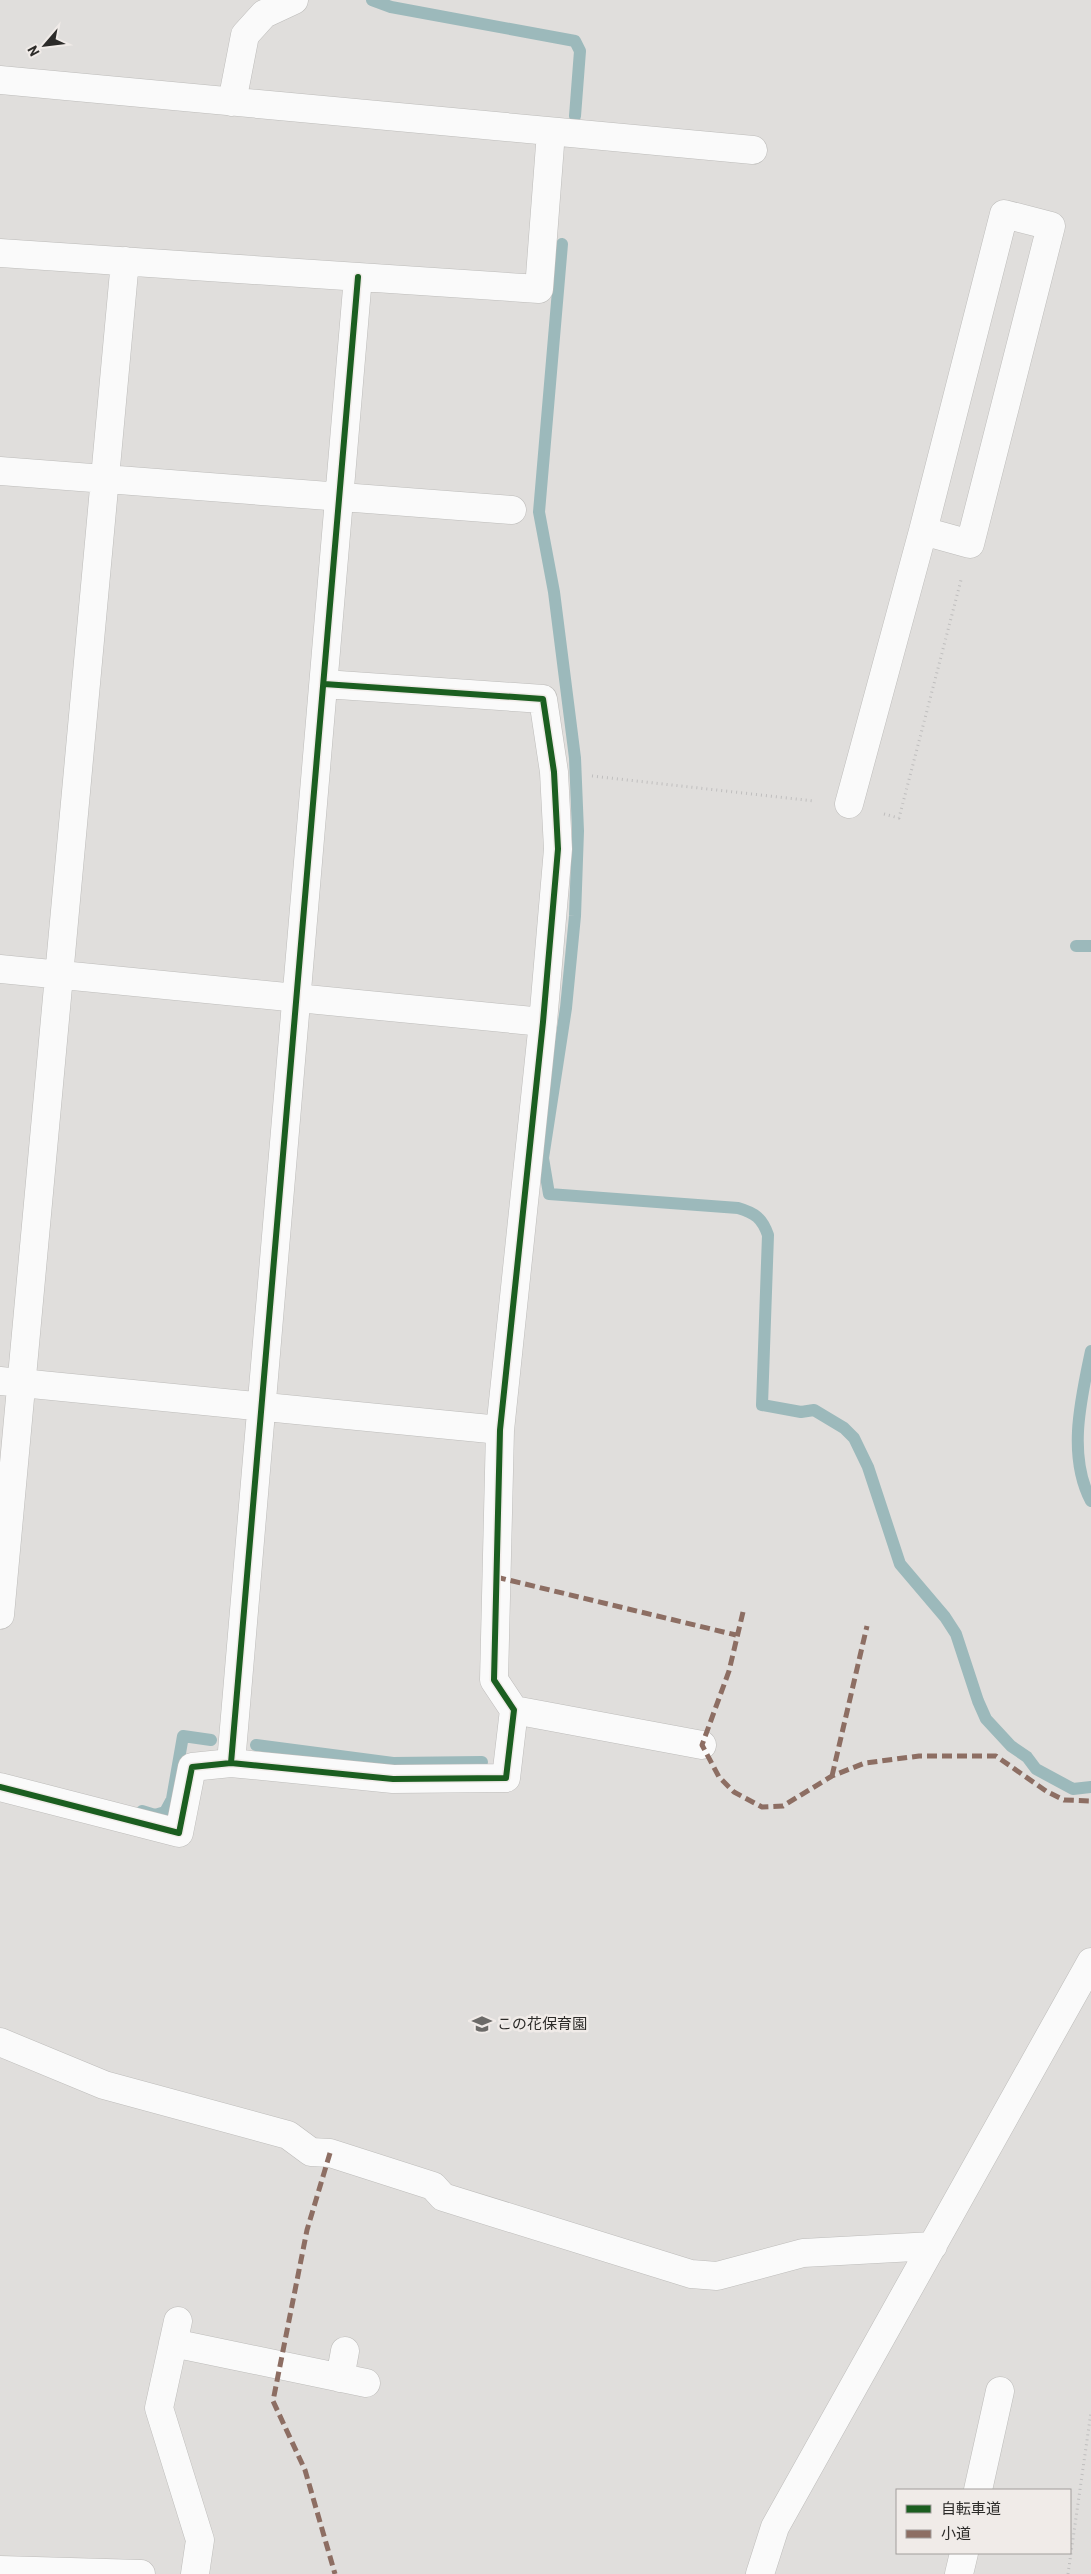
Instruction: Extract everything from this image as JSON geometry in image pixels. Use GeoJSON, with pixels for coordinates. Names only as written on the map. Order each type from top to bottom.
{"type":"FeatureCollection","features":[{"type":"Feature","properties":{"kind":"street"},"geometry":{"type":"LineString","coordinates":[[232,102],[245,36],[264,14],[294,0]]}},
{"type":"Feature","properties":{"kind":"street"},"geometry":{"type":"LineString","coordinates":[[0,80],[754,150]]}},
{"type":"Feature","properties":{"kind":"street"},"geometry":{"type":"LineString","coordinates":[[0,253],[538,289],[551,132]]}},
{"type":"Feature","properties":{"kind":"street"},"geometry":{"type":"LineString","coordinates":[[849,804],[923,531],[1004,214],[1051,226],[970,544],[923,531]]}},
{"type":"Feature","properties":{"kind":"street"},"geometry":{"type":"LineString","coordinates":[[0,1615],[11,1382],[59,974],[125,261]]}},
{"type":"Feature","properties":{"kind":"street"},"geometry":{"type":"LineString","coordinates":[[231,1763],[358,277]]}},
{"type":"Feature","properties":{"kind":"street"},"geometry":{"type":"LineString","coordinates":[[0,471],[512,510]]}},
{"type":"Feature","properties":{"kind":"street"},"geometry":{"type":"LineString","coordinates":[[0,1787],[179,1833],[192,1766],[231,1763],[393,1779],[506,1778],[514,1710],[494,1680],[500,1430],[543,1022],[558,849],[554,772],[543,699],[324,684]]}},
{"type":"Feature","properties":{"kind":"street"},"geometry":{"type":"LineString","coordinates":[[0,968],[543,1022]]}},
{"type":"Feature","properties":{"kind":"street"},"geometry":{"type":"LineString","coordinates":[[11,1382],[500,1430]]}},
{"type":"Feature","properties":{"kind":"street"},"geometry":{"type":"LineString","coordinates":[[514,1710],[702,1745]]}},
{"type":"Feature","properties":{"kind":"street"},"geometry":{"type":"LineString","coordinates":[[760,2574],[775,2527],[1091,1962]]}},
{"type":"Feature","properties":{"kind":"street"},"geometry":{"type":"LineString","coordinates":[[0,2042],[104,2085],[288,2135],[311,2152],[330,2153],[433,2186],[443,2197],[691,2274],[717,2276],[803,2253],[932,2246]]}},
{"type":"Feature","properties":{"kind":"street"},"geometry":{"type":"LineString","coordinates":[[195,2574],[200,2540],[159,2408],[176,2332],[340,2378],[366,2383]]}},
{"type":"Feature","properties":{"kind":"street"},"geometry":{"type":"LineString","coordinates":[[340,2378],[345,2351]]}},
{"type":"Feature","properties":{"kind":"street"},"geometry":{"type":"LineString","coordinates":[[978,2489],[1000,2391]]}},
{"type":"Feature","properties":{"kind":"street"},"geometry":{"type":"LineString","coordinates":[[959,2574],[964,2554]]}},
{"type":"Feature","properties":{"kind":"street"},"geometry":{"type":"LineString","coordinates":[[0,2570],[141,2574]]}},
{"type":"Feature","properties":{"kind":"path"},"geometry":{"type":"LineString","coordinates":[[582,775],[849,804],[899,818],[970,544]]}},
{"type":"Feature","properties":{"kind":"path"},"geometry":{"type":"LineString","coordinates":[[1071,2553],[1091,2412]]}},
{"type":"Feature","properties":{"kind":"path"},"geometry":{"type":"LineString","coordinates":[[1068,2574],[1071,2554]]}},
{"type":"Feature","properties":{"kind":"waterway"},"geometry":{"type":"LineString","coordinates":[[372,0],[391,7],[575,41],[580,51],[575,116]]}},
{"type":"Feature","properties":{"kind":"waterway"},"geometry":{"type":"LineString","coordinates":[[562,244],[539,512],[554,592],[575,758],[578,831],[575,916],[566,1008],[543,1158],[549,1194],[738,1208],[753,1214],[760,1220],[768,1235],[762,1405],[801,1412],[814,1410],[844,1428],[854,1438],[868,1467],[900,1564],[945,1617],[956,1634],[978,1701],[986,1719],[1011,1746],[1027,1757],[1036,1769],[1073,1789],[1091,1787]]}},
{"type":"Feature","properties":{"kind":"waterway"},"geometry":{"type":"LineString","coordinates":[[1076,946],[1091,946]]}},
{"type":"Feature","properties":{"kind":"waterway"},"geometry":{"type":"LineString","coordinates":[[1091,1351],[1083,1388],[1078,1427],[1079,1465],[1091,1501]]}},
{"type":"Feature","properties":{"kind":"waterway"},"geometry":{"type":"LineString","coordinates":[[142,1811],[155,1815],[165,1812],[172,1799],[183,1736],[211,1740]]}},
{"type":"Feature","properties":{"kind":"waterway"},"geometry":{"type":"LineString","coordinates":[[256,1745],[393,1763],[482,1762]]}},
{"type":"Feature","properties":{"kind":"marked path"},"geometry":{"type":"LineString","coordinates":[[496,1577],[736,1635]]}},
{"type":"Feature","properties":{"kind":"marked path"},"geometry":{"type":"LineString","coordinates":[[743,1612],[729,1671],[702,1745],[719,1777],[734,1792],[762,1807],[783,1806],[832,1776],[865,1763],[919,1756],[996,1756],[1046,1791],[1064,1800],[1091,1801]]}},
{"type":"Feature","properties":{"kind":"marked path"},"geometry":{"type":"LineString","coordinates":[[832,1776],[867,1626]]}},
{"type":"Feature","properties":{"kind":"marked path"},"geometry":{"type":"LineString","coordinates":[[330,2153],[307,2230],[273,2401],[305,2470],[335,2574]]}},
{"type":"Feature","properties":{"kind":"cycle path"},"geometry":{"type":"LineString","coordinates":[[231,1763],[358,277]]}},
{"type":"Feature","properties":{"kind":"cycle path"},"geometry":{"type":"LineString","coordinates":[[0,1787],[179,1833],[192,1767],[231,1763],[393,1779],[506,1778],[514,1710],[494,1680],[500,1430],[543,1022],[558,849],[554,772],[543,699],[324,684]]}},
{"type":"Feature","properties":{"kind":"place","name":"この花保育園"},"geometry":{"type":"Point","coordinates":[482,2024]}}]}
